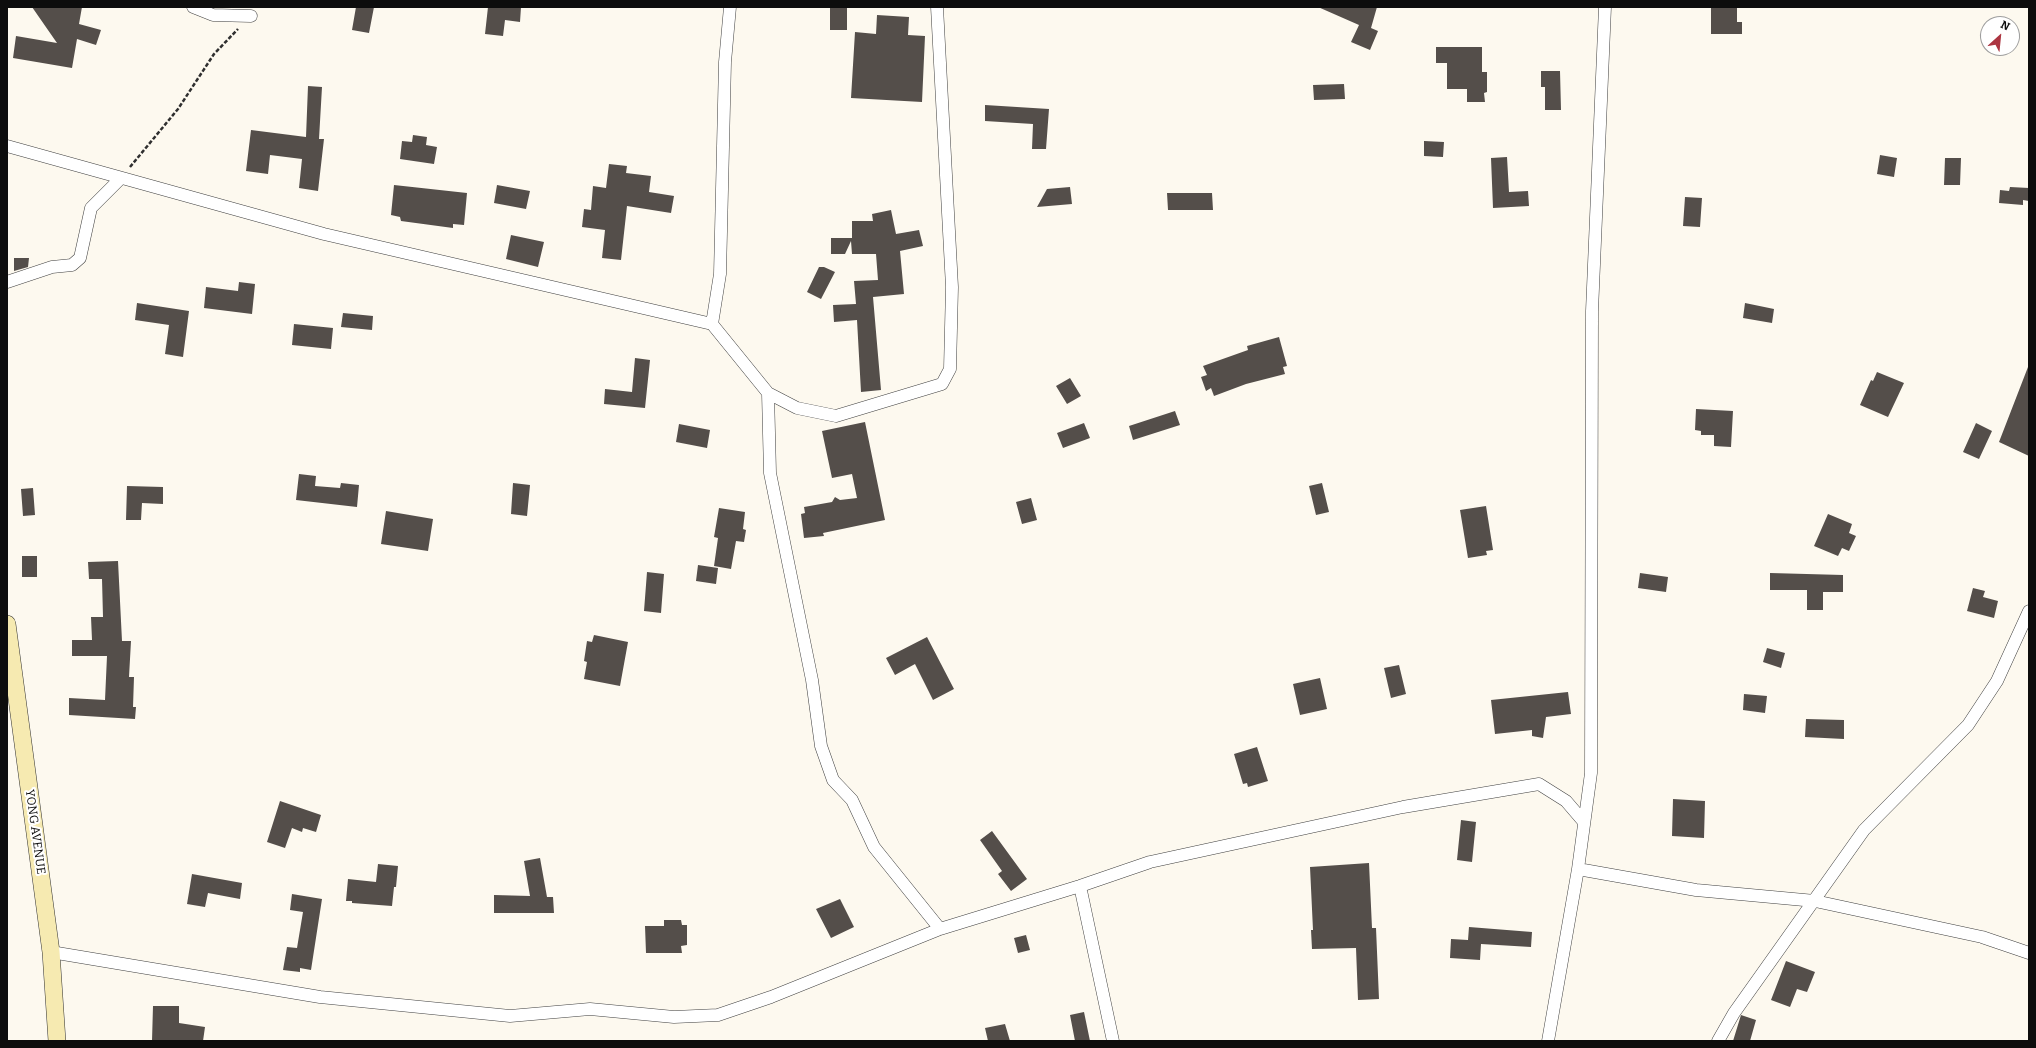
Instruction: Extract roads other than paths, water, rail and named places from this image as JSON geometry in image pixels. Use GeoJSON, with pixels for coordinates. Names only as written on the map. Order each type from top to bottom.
{"type":"FeatureCollection","features":[{"type":"Feature","properties":{"kind":"street"},"geometry":{"type":"LineString","coordinates":[[192,7],[213,15],[251,16]]}},
{"type":"Feature","properties":{"kind":"street"},"geometry":{"type":"LineString","coordinates":[[712,324],[720,274],[725,62],[730,7]]}},
{"type":"Feature","properties":{"kind":"street"},"geometry":{"type":"LineString","coordinates":[[7,146],[324,234],[712,324],[768,393],[797,408],[836,416],[942,384],[950,370],[952,287],[937,7]]}},
{"type":"Feature","properties":{"kind":"street"},"geometry":{"type":"LineString","coordinates":[[1548,1041],[1578,869],[1591,772],[1592,311],[1605,7]]}},
{"type":"Feature","properties":{"kind":"street"},"geometry":{"type":"LineString","coordinates":[[7,282],[52,267],[72,265],[80,258],[91,208],[121,178]]}},
{"type":"Feature","properties":{"kind":"street"},"geometry":{"type":"LineString","coordinates":[[768,393],[770,473],[812,680],[821,746],[833,780],[852,800],[874,847],[940,929]]}},
{"type":"Feature","properties":{"kind":"street"},"geometry":{"type":"LineString","coordinates":[[1718,1041],[1734,1014],[1864,830],[1968,725],[1997,681],[2029,610]]}},
{"type":"Feature","properties":{"kind":"street","name":"YONG AVENUE"},"geometry":{"type":"LineString","coordinates":[[7,624],[51,952],[57,1041]]}},
{"type":"Feature","properties":{"kind":"street"},"geometry":{"type":"LineString","coordinates":[[51,952],[320,997],[510,1016],[590,1009],[674,1017],[718,1015],[771,997],[940,929],[1080,886],[1150,862],[1403,807],[1539,784],[1566,802],[1584,822]]}},
{"type":"Feature","properties":{"kind":"street"},"geometry":{"type":"LineString","coordinates":[[1578,869],[1696,890],[1815,901],[1982,937],[2029,953]]}},
{"type":"Feature","properties":{"kind":"street"},"geometry":{"type":"LineString","coordinates":[[1080,886],[1113,1041]]}}]}
